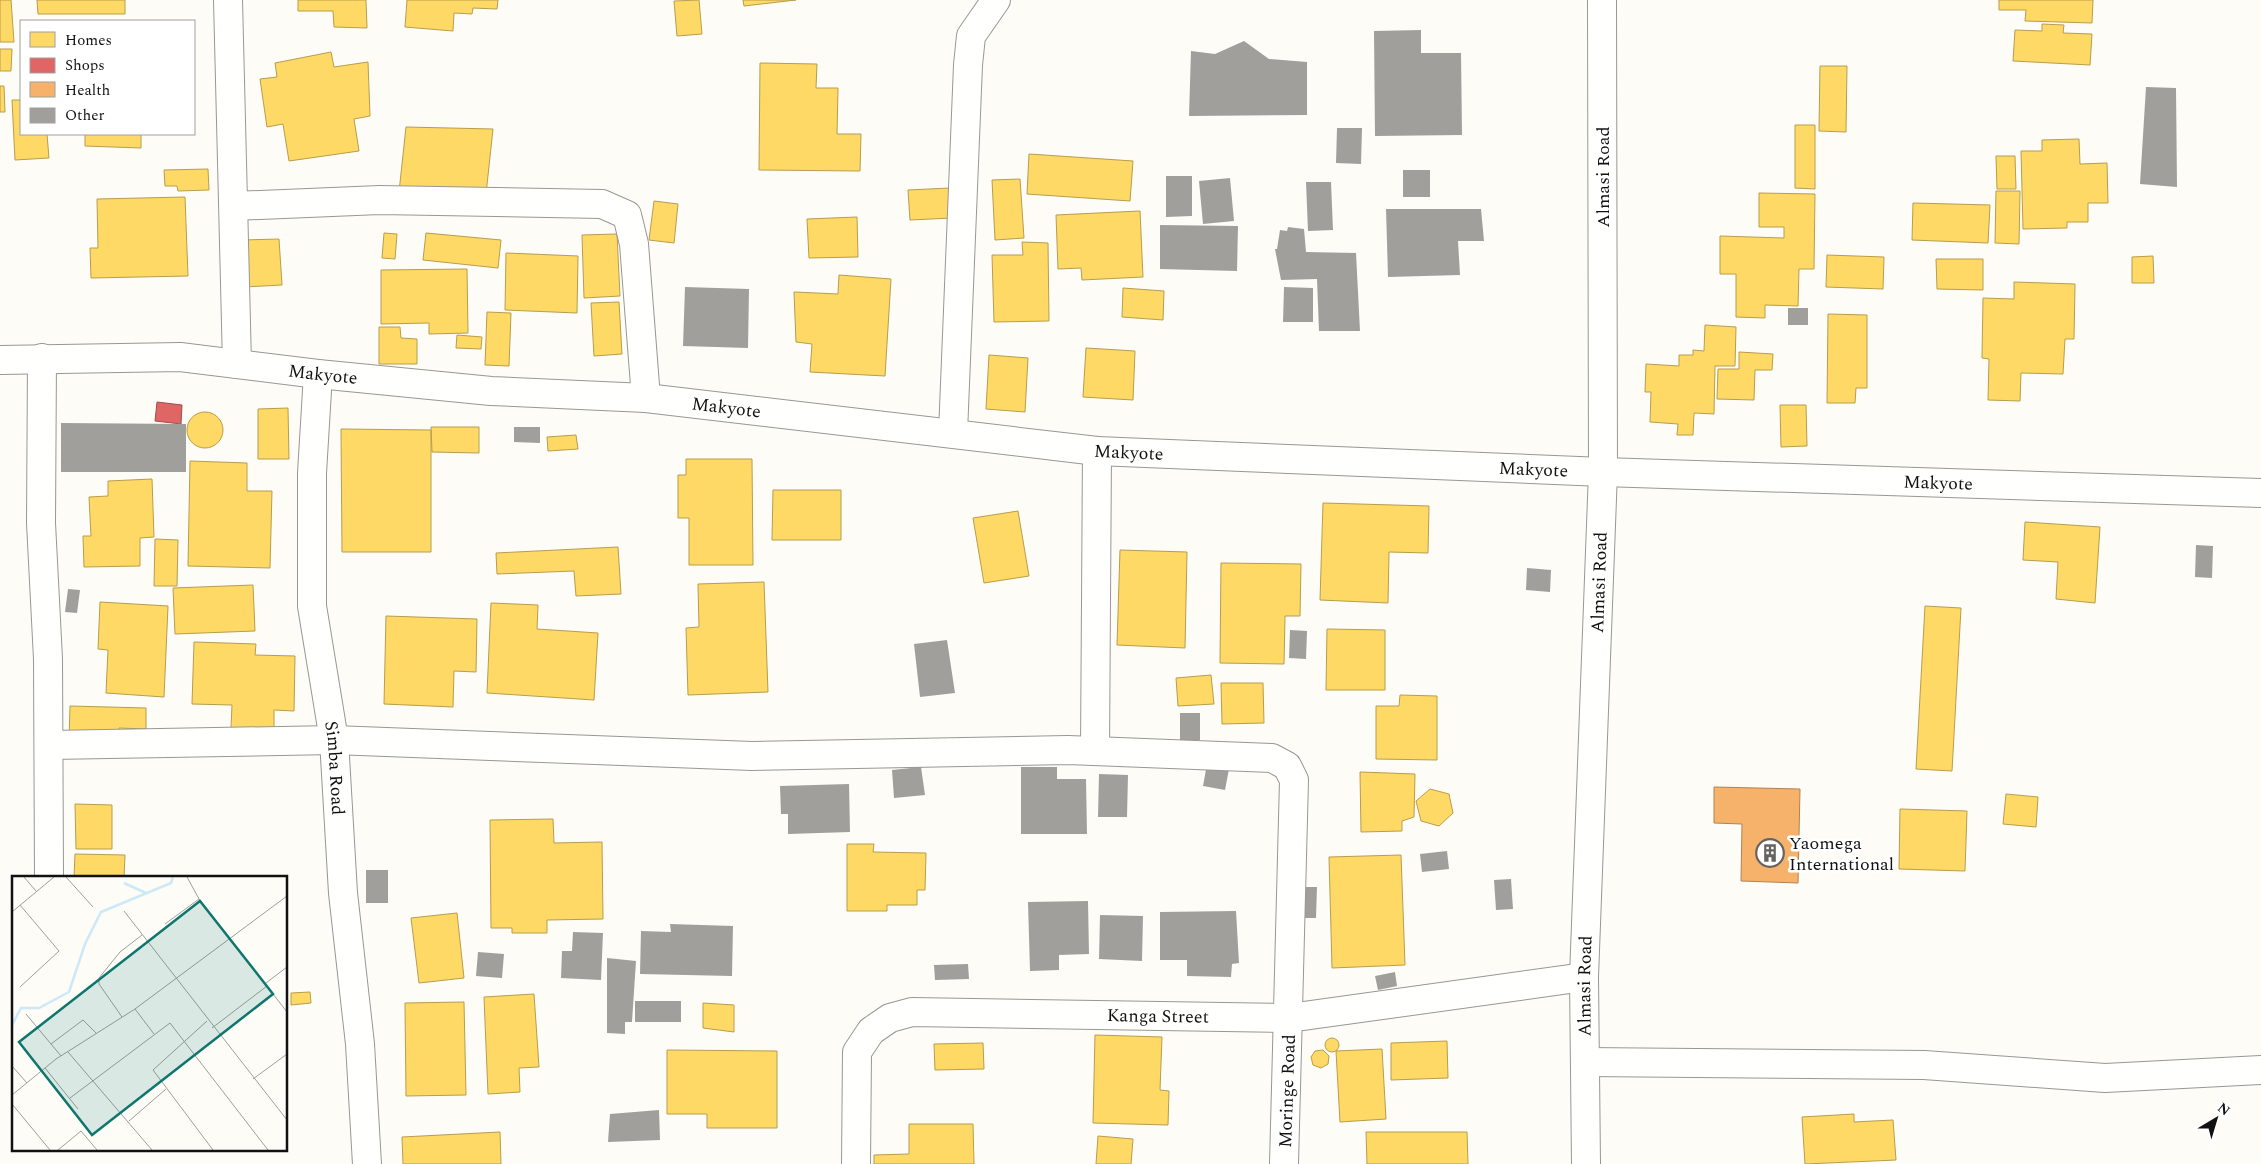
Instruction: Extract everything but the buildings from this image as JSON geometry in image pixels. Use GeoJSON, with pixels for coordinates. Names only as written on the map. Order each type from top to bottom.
{"type":"FeatureCollection","features":[{"type":"Feature","properties":{"kind":"street"},"geometry":{"type":"LineString","coordinates":[[228,0],[228,79],[234,206],[237,364]]}},
{"type":"Feature","properties":{"kind":"street"},"geometry":{"type":"LineString","coordinates":[[953,433],[968,65],[971,36],[996,0]]}},
{"type":"Feature","properties":{"kind":"street","name":"Almasi Road"},"geometry":{"type":"LineString","coordinates":[[1586,1164],[1584,977],[1603,472],[1602,0]]}},
{"type":"Feature","properties":{"kind":"street"},"geometry":{"type":"LineString","coordinates":[[234,206],[380,200],[602,204],[627,215],[634,244],[646,398]]}},
{"type":"Feature","properties":{"kind":"street","name":"Makyote"},"geometry":{"type":"LineString","coordinates":[[0,360],[180,357],[318,374],[491,391],[646,398],[1097,451],[1603,472],[2261,493]]}},
{"type":"Feature","properties":{"kind":"street"},"geometry":{"type":"LineString","coordinates":[[42,358],[41,523],[50,745],[49,876]]}},
{"type":"Feature","properties":{"kind":"street","name":"Simba Road"},"geometry":{"type":"LineString","coordinates":[[318,374],[312,473],[312,606],[334,740],[342,884],[360,1044],[367,1164]]}},
{"type":"Feature","properties":{"kind":"street"},"geometry":{"type":"LineString","coordinates":[[1094,751],[1097,451]]}},
{"type":"Feature","properties":{"kind":"street","name":"Moringe Road"},"geometry":{"type":"LineString","coordinates":[[50,745],[334,740],[752,756],[1058,750],[1272,758],[1287,766],[1294,780],[1284,1164]]}},
{"type":"Feature","properties":{"kind":"street","name":"Kanga Street"},"geometry":{"type":"LineString","coordinates":[[856,1164],[857,1052],[871,1031],[890,1018],[912,1012],[1289,1018],[1584,977]]}},
{"type":"Feature","properties":{"kind":"street"},"geometry":{"type":"LineString","coordinates":[[1585,1062],[1924,1065],[2105,1078],[2261,1070]]}},
{"type":"Feature","properties":{"kind":"place","name":"Yaomega International"},"geometry":{"type":"Point","coordinates":[1770,853]}}]}
